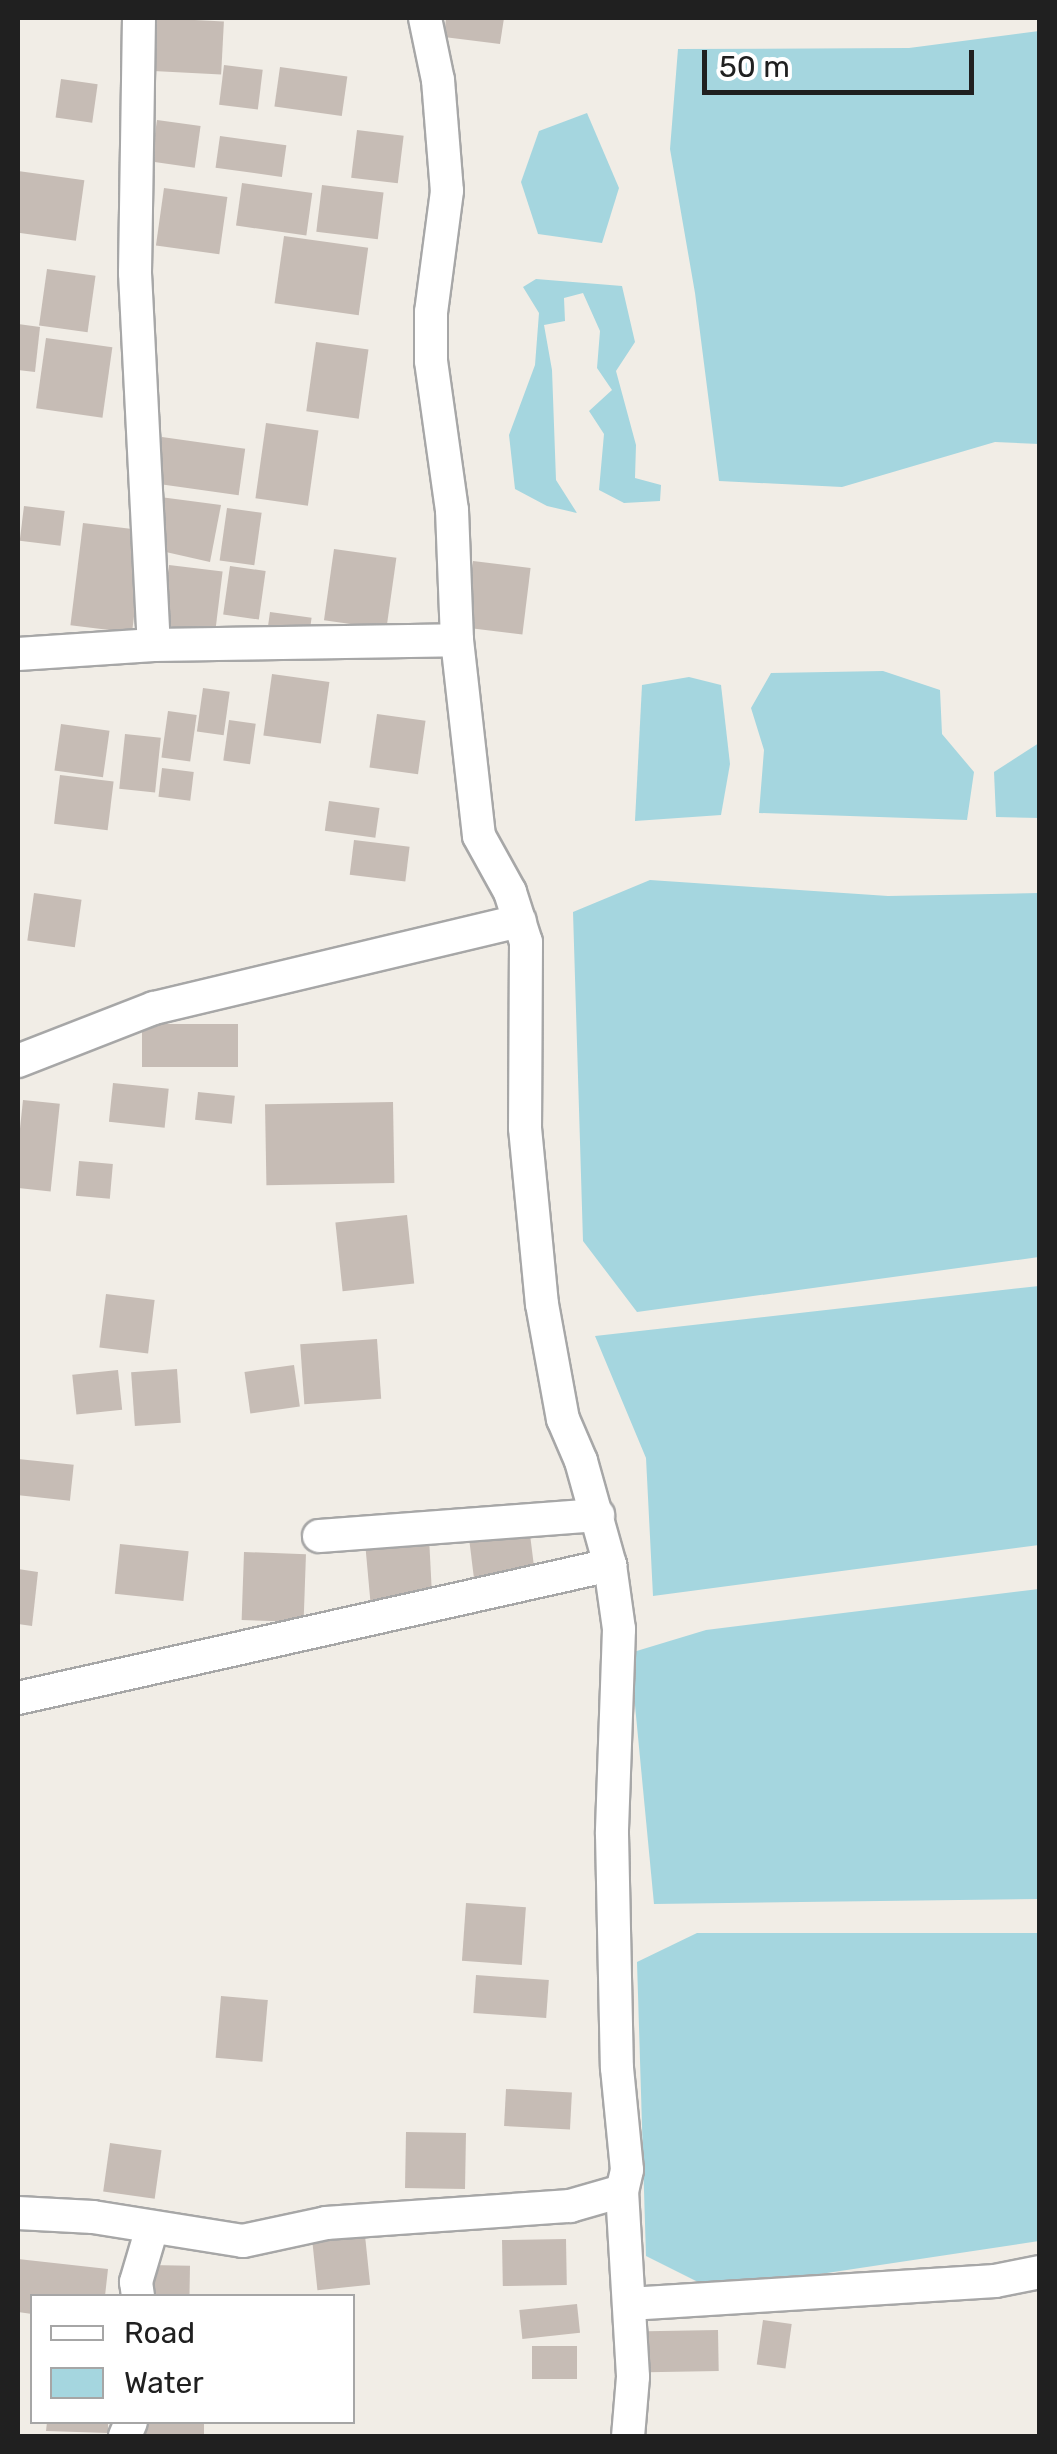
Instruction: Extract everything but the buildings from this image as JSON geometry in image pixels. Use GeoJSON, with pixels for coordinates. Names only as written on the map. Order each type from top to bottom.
{"type":"FeatureCollection","features":[{"type":"Feature","properties":{"kind":"street"},"geometry":{"type":"LineString","coordinates":[[140,18],[135,272],[154,645]]}},
{"type":"Feature","properties":{"kind":"street"},"geometry":{"type":"LineString","coordinates":[[426,18],[445,142],[447,191],[431,312],[431,360],[452,510],[457,640],[479,836],[520,920],[526,942],[524,1095],[536,1258],[563,1419],[598,1515],[619,1630],[612,1834],[617,2068],[627,2170],[622,2192],[633,2377],[628,2436]]}},
{"type":"Feature","properties":{"kind":"street"},"geometry":{"type":"LineString","coordinates":[[18,654],[154,645],[457,640]]}},
{"type":"Feature","properties":{"kind":"street"},"geometry":{"type":"LineString","coordinates":[[18,1062],[154,1008],[520,920]]}},
{"type":"Feature","properties":{"kind":"street"},"geometry":{"type":"LineString","coordinates":[[319,1536],[598,1515]]}},
{"type":"Feature","properties":{"kind":"street"},"geometry":{"type":"LineString","coordinates":[[18,1698],[610,1565]]}},
{"type":"Feature","properties":{"kind":"street"},"geometry":{"type":"LineString","coordinates":[[18,2213],[94,2217],[244,2241],[326,2223],[570,2206],[622,2192]]}},
{"type":"Feature","properties":{"kind":"street"},"geometry":{"type":"LineString","coordinates":[[138,2294],[136,2282],[152,2228]]}},
{"type":"Feature","properties":{"kind":"street"},"geometry":{"type":"LineString","coordinates":[[629,2304],[995,2281],[1040,2272]]}},
{"type":"Feature","properties":{"kind":"water"},"geometry":{"type":"Polygon","coordinates":[[[1039,31],[1039,444],[995,442],[842,487],[719,481],[695,293],[670,149],[678,49],[909,48],[1039,31]]]}},
{"type":"Feature","properties":{"kind":"water"},"geometry":{"type":"Polygon","coordinates":[[[587,113],[619,188],[602,243],[538,234],[521,182],[539,131],[587,113]]]}},
{"type":"Feature","properties":{"kind":"water"},"geometry":{"type":"Polygon","coordinates":[[[536,279],[622,286],[635,342],[616,371],[636,445],[635,478],[661,485],[660,501],[624,503],[599,490],[604,434],[589,411],[612,390],[597,368],[600,331],[583,293],[564,298],[565,321],[544,325],[552,370],[556,480],[577,513],[547,506],[515,489],[509,435],[535,365],[539,313],[523,287],[536,279]]]}},
{"type":"Feature","properties":{"kind":"water"},"geometry":{"type":"Polygon","coordinates":[[[883,671],[940,690],[942,734],[974,772],[967,820],[759,813],[764,750],[751,708],[771,673],[883,671]]]}},
{"type":"Feature","properties":{"kind":"water"},"geometry":{"type":"Polygon","coordinates":[[[689,677],[721,685],[730,764],[721,815],[635,821],[642,685],[689,677]]]}},
{"type":"Feature","properties":{"kind":"water"},"geometry":{"type":"Polygon","coordinates":[[[1039,743],[1039,818],[996,817],[994,772],[1039,743]]]}},
{"type":"Feature","properties":{"kind":"water"},"geometry":{"type":"Polygon","coordinates":[[[650,880],[888,896],[1039,893],[1039,1257],[637,1312],[583,1241],[573,912],[650,880]]]}},
{"type":"Feature","properties":{"kind":"water"},"geometry":{"type":"Polygon","coordinates":[[[1039,1286],[1039,1545],[653,1596],[646,1458],[595,1336],[1039,1286]]]}},
{"type":"Feature","properties":{"kind":"water"},"geometry":{"type":"Polygon","coordinates":[[[1039,1589],[1039,1899],[654,1904],[630,1653],[706,1630],[1039,1589]]]}},
{"type":"Feature","properties":{"kind":"water"},"geometry":{"type":"Polygon","coordinates":[[[697,1933],[1039,1933],[1039,2241],[714,2290],[646,2256],[637,1962],[697,1933]]]}}]}
